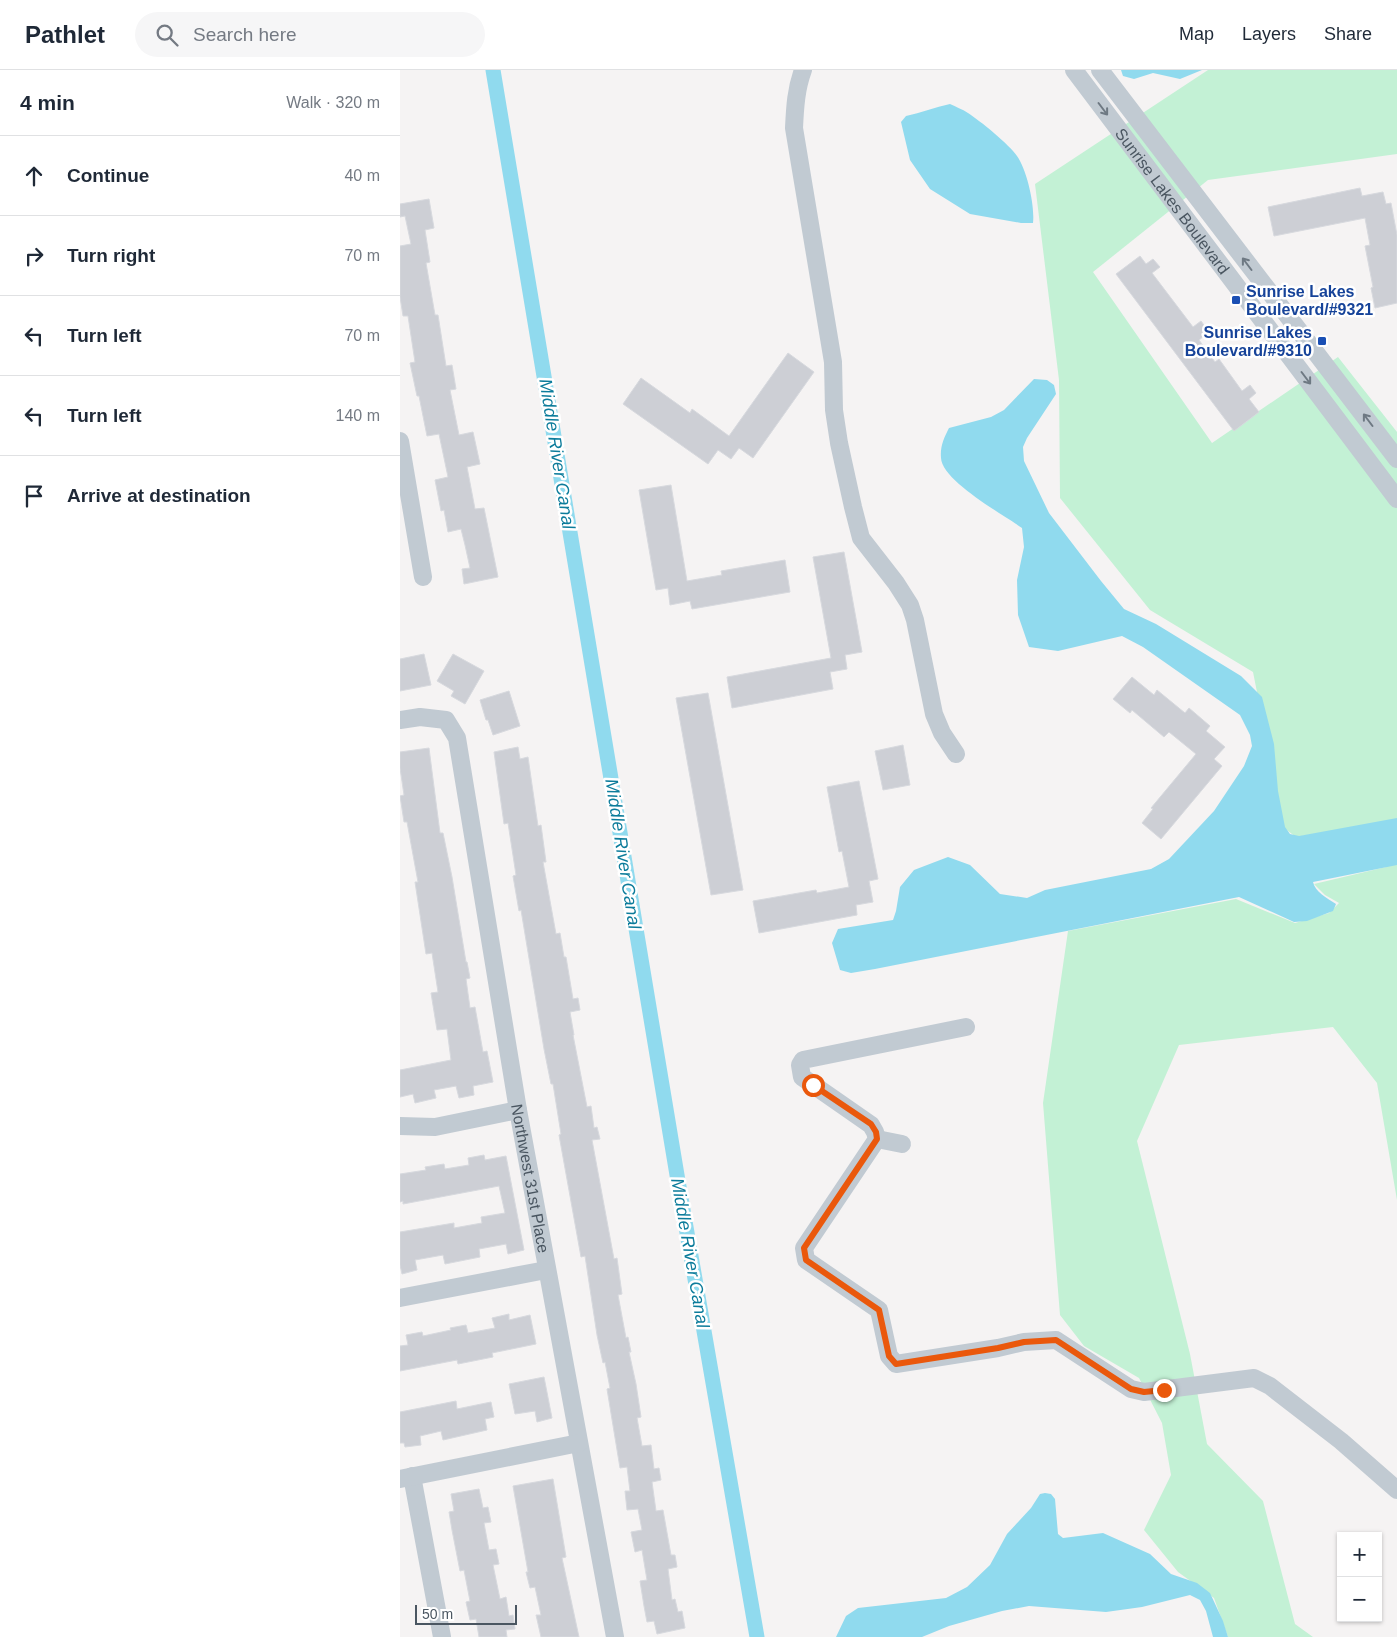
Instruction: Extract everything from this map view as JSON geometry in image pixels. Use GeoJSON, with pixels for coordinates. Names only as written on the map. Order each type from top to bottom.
{"type":"FeatureCollection","features":[{"type":"Feature","properties":{"kind":"street"},"geometry":{"type":"LineString","coordinates":[[803,70],[798,83],[794,105],[794,128],[833,362],[834,410],[839,443],[853,507],[861,538],[896,582],[910,605],[915,620],[934,714],[942,733],[956,754]]}},
{"type":"Feature","properties":{"kind":"street","name":"Sunrise Lakes Boulevard"},"geometry":{"type":"LineString","coordinates":[[1074,70],[1397,499]]}},
{"type":"Feature","properties":{"kind":"street","name":"Sunrise Lakes Boulevard"},"geometry":{"type":"LineString","coordinates":[[1100,70],[1397,459]]}},
{"type":"Feature","properties":{"kind":"street"},"geometry":{"type":"LineString","coordinates":[[400,441],[423,577]]}},
{"type":"Feature","properties":{"kind":"street","name":"Northwest 31st Place"},"geometry":{"type":"LineString","coordinates":[[400,720],[420,717],[446,720],[457,738],[546,1270],[615,1637]]}},
{"type":"Feature","properties":{"kind":"street"},"geometry":{"type":"LineString","coordinates":[[966,1027],[803,1060],[800,1065],[802,1076],[871,1124],[876,1132],[877,1139],[804,1248],[806,1260],[879,1310],[889,1356],[896,1364],[998,1348],[1024,1342],[1056,1340],[1131,1389],[1144,1392],[1254,1378],[1270,1386],[1341,1441],[1397,1490]]}},
{"type":"Feature","properties":{"kind":"street"},"geometry":{"type":"LineString","coordinates":[[400,1126],[435,1127],[518,1110]]}},
{"type":"Feature","properties":{"kind":"street"},"geometry":{"type":"LineString","coordinates":[[877,1139],[902,1144]]}},
{"type":"Feature","properties":{"kind":"street"},"geometry":{"type":"LineString","coordinates":[[400,1298],[546,1270]]}},
{"type":"Feature","properties":{"kind":"street"},"geometry":{"type":"LineString","coordinates":[[442,1637],[406,1477],[579,1443]]}},
{"type":"Feature","properties":{"kind":"green space"},"geometry":{"type":"Polygon","coordinates":[[[1208,70],[1397,70],[1397,154],[1208,180],[1093,272],[1212,443],[1338,357],[1397,432],[1397,1200],[1377,1083],[1333,1027],[1179,1045],[1137,1141],[1190,1354],[1207,1444],[1263,1501],[1295,1624],[1313,1637],[1228,1637],[1214,1598],[1178,1572],[1144,1530],[1171,1475],[1162,1423],[1139,1378],[1084,1346],[1060,1315],[1043,1103],[1068,931],[1236,899],[1295,923],[1329,913],[1339,903],[1325,895],[1314,884],[1386,867],[1379,823],[1296,837],[1284,828],[1253,672],[1150,610],[1060,498],[1059,380],[1035,184],[1208,70]]]}},
{"type":"Feature","properties":{"kind":"water"},"geometry":{"type":"Polygon","coordinates":[[[1121,70],[1202,70],[1180,79],[1153,73],[1134,79],[1123,76],[1121,70]]]}},
{"type":"Feature","properties":{"kind":"water"},"geometry":{"type":"Polygon","coordinates":[[[950,104],[979,121],[1001,139],[1017,156],[1030,188],[1033,223],[1021,223],[970,214],[930,189],[910,160],[901,122],[906,116],[950,104]]]}},
{"type":"Feature","properties":{"kind":"water"},"geometry":{"type":"Polygon","coordinates":[[[1034,379],[1047,380],[1054,385],[1056,394],[1023,447],[1024,461],[1049,513],[1124,609],[1156,624],[1241,676],[1262,697],[1274,744],[1278,791],[1285,827],[1290,834],[1299,836],[1397,818],[1397,865],[1313,882],[1319,892],[1336,904],[1333,911],[1307,921],[1294,922],[1239,897],[875,969],[851,973],[840,970],[832,943],[838,929],[893,920],[900,887],[914,870],[948,857],[970,865],[1000,894],[1027,898],[1045,890],[1151,869],[1169,859],[1214,811],[1244,766],[1252,746],[1250,735],[1240,715],[1143,647],[1122,636],[1058,651],[1029,647],[1018,615],[1017,580],[1024,547],[1022,528],[962,487],[944,467],[941,450],[949,428],[991,417],[1004,410],[1034,379]]]}},
{"type":"Feature","properties":{"kind":"water"},"geometry":{"type":"Polygon","coordinates":[[[1040,1494],[1051,1494],[1055,1499],[1058,1534],[1063,1538],[1103,1533],[1150,1554],[1171,1574],[1197,1583],[1210,1593],[1228,1637],[1213,1637],[1206,1611],[1200,1600],[1190,1595],[1142,1607],[1106,1612],[1029,1606],[1002,1611],[949,1626],[922,1637],[836,1637],[846,1616],[858,1608],[946,1598],[967,1587],[990,1565],[1007,1534],[1031,1508],[1040,1494]]]}},
{"type":"Feature","properties":{"kind":"building"},"geometry":{"type":"Polygon","coordinates":[[[1360,188],[1362,196],[1383,192],[1386,204],[1391,203],[1397,235],[1397,303],[1375,308],[1365,246],[1370,245],[1365,218],[1274,236],[1268,207],[1360,188]]]}},
{"type":"Feature","properties":{"kind":"building"},"geometry":{"type":"Polygon","coordinates":[[[429,199],[434,228],[425,230],[430,262],[426,263],[435,315],[438,315],[446,366],[452,365],[456,389],[450,390],[459,435],[473,432],[480,464],[467,467],[475,509],[484,508],[498,577],[464,584],[462,569],[470,568],[465,545],[461,529],[448,532],[444,510],[441,511],[435,480],[448,477],[439,434],[427,436],[410,363],[415,362],[408,316],[403,316],[400,297],[400,246],[411,244],[405,216],[400,217],[400,204],[429,199]]]}},
{"type":"Feature","properties":{"kind":"building"},"geometry":{"type":"Polygon","coordinates":[[[1140,256],[1146,264],[1153,259],[1160,267],[1152,273],[1193,327],[1201,321],[1209,332],[1199,340],[1215,362],[1219,359],[1242,391],[1250,385],[1256,393],[1249,399],[1259,412],[1234,431],[1116,274],[1140,256]]]}},
{"type":"Feature","properties":{"kind":"building"},"geometry":{"type":"Polygon","coordinates":[[[788,353],[814,372],[753,458],[739,448],[731,459],[718,450],[708,464],[623,404],[641,378],[690,413],[692,409],[729,436],[788,353]]]}},
{"type":"Feature","properties":{"kind":"building"},"geometry":{"type":"Polygon","coordinates":[[[671,485],[687,581],[722,575],[721,571],[785,560],[790,592],[692,609],[690,601],[670,605],[668,588],[656,590],[639,490],[671,485]]]}},
{"type":"Feature","properties":{"kind":"building"},"geometry":{"type":"Polygon","coordinates":[[[844,552],[862,652],[845,655],[847,669],[830,672],[833,689],[732,708],[727,677],[831,658],[813,557],[844,552]]]}},
{"type":"Feature","properties":{"kind":"building"},"geometry":{"type":"Polygon","coordinates":[[[424,654],[431,685],[400,691],[400,659],[424,654]]]}},
{"type":"Feature","properties":{"kind":"building"},"geometry":{"type":"Polygon","coordinates":[[[453,654],[484,671],[465,704],[451,696],[454,691],[437,681],[453,654]]]}},
{"type":"Feature","properties":{"kind":"building"},"geometry":{"type":"Polygon","coordinates":[[[1132,677],[1154,695],[1157,690],[1185,713],[1189,708],[1210,726],[1206,731],[1225,747],[1214,759],[1222,766],[1161,839],[1142,823],[1153,809],[1151,808],[1196,754],[1169,732],[1164,737],[1132,710],[1130,713],[1113,699],[1132,677]]]}},
{"type":"Feature","properties":{"kind":"building"},"geometry":{"type":"Polygon","coordinates":[[[509,691],[520,726],[493,735],[480,700],[509,691]]]}},
{"type":"Feature","properties":{"kind":"building"},"geometry":{"type":"Polygon","coordinates":[[[708,693],[743,890],[711,895],[676,698],[708,693]]]}},
{"type":"Feature","properties":{"kind":"building"},"geometry":{"type":"Polygon","coordinates":[[[903,745],[910,785],[883,790],[875,751],[903,745]]]}},
{"type":"Feature","properties":{"kind":"building"},"geometry":{"type":"Polygon","coordinates":[[[518,747],[520,759],[528,757],[538,826],[541,825],[546,862],[543,862],[556,934],[560,933],[573,999],[578,998],[580,1010],[570,1012],[573,1035],[587,1107],[591,1106],[594,1128],[597,1127],[600,1139],[592,1140],[614,1259],[617,1258],[622,1294],[618,1295],[626,1338],[628,1337],[631,1352],[629,1352],[641,1417],[637,1418],[642,1446],[651,1445],[654,1469],[659,1468],[661,1480],[652,1482],[656,1511],[663,1510],[671,1555],[675,1555],[677,1567],[668,1569],[672,1600],[675,1599],[678,1612],[682,1611],[685,1628],[657,1634],[654,1621],[647,1622],[640,1581],[647,1580],[642,1550],[635,1552],[631,1532],[642,1530],[638,1509],[627,1510],[625,1491],[630,1491],[627,1467],[620,1468],[607,1389],[610,1388],[597,1335],[585,1256],[581,1257],[559,1135],[561,1134],[553,1084],[551,1084],[544,1049],[521,910],[519,911],[513,876],[516,875],[508,823],[504,824],[494,752],[518,747]]]}},
{"type":"Feature","properties":{"kind":"building"},"geometry":{"type":"Polygon","coordinates":[[[429,748],[440,833],[443,833],[470,978],[466,979],[470,1008],[475,1007],[483,1052],[487,1051],[493,1082],[473,1086],[474,1095],[459,1098],[456,1086],[434,1090],[436,1098],[415,1103],[413,1094],[400,1097],[400,1070],[451,1060],[447,1029],[437,1030],[431,993],[438,992],[432,953],[426,954],[415,882],[418,882],[407,822],[404,822],[400,796],[404,795],[400,752],[429,748]]]}},
{"type":"Feature","properties":{"kind":"building"},"geometry":{"type":"Polygon","coordinates":[[[859,781],[878,879],[869,881],[873,902],[856,905],[857,915],[759,933],[753,901],[816,890],[817,893],[849,887],[842,851],[839,852],[827,787],[859,781]]]}},
{"type":"Feature","properties":{"kind":"building"},"geometry":{"type":"Polygon","coordinates":[[[484,1155],[485,1160],[506,1156],[524,1250],[508,1254],[506,1244],[479,1249],[480,1257],[445,1264],[443,1255],[415,1260],[417,1270],[402,1274],[400,1265],[400,1232],[454,1223],[454,1228],[482,1223],[481,1217],[505,1213],[499,1186],[403,1204],[403,1201],[400,1202],[400,1174],[426,1170],[425,1167],[444,1164],[445,1169],[469,1165],[468,1158],[484,1155]]]}},
{"type":"Feature","properties":{"kind":"building"},"geometry":{"type":"Polygon","coordinates":[[[509,1314],[509,1320],[530,1315],[536,1344],[492,1353],[493,1357],[458,1364],[457,1360],[400,1371],[400,1346],[408,1345],[406,1335],[422,1332],[423,1336],[466,1325],[468,1333],[495,1328],[492,1318],[509,1314]]]}},
{"type":"Feature","properties":{"kind":"building"},"geometry":{"type":"Polygon","coordinates":[[[544,1377],[552,1418],[537,1422],[535,1411],[515,1414],[509,1384],[544,1377]]]}},
{"type":"Feature","properties":{"kind":"building"},"geometry":{"type":"Polygon","coordinates":[[[456,1401],[457,1409],[491,1402],[494,1417],[485,1419],[487,1430],[443,1440],[441,1431],[420,1436],[421,1445],[405,1447],[404,1443],[400,1443],[400,1412],[456,1401]]]}},
{"type":"Feature","properties":{"kind":"building"},"geometry":{"type":"Polygon","coordinates":[[[553,1479],[566,1557],[562,1558],[579,1637],[541,1637],[536,1615],[541,1615],[535,1587],[530,1588],[526,1572],[528,1572],[513,1486],[553,1479]]]}},
{"type":"Feature","properties":{"kind":"building"},"geometry":{"type":"Polygon","coordinates":[[[479,1489],[483,1508],[488,1507],[491,1522],[484,1523],[489,1550],[496,1549],[499,1564],[493,1565],[500,1599],[506,1597],[509,1616],[513,1615],[515,1629],[506,1630],[507,1637],[479,1637],[476,1619],[470,1620],[466,1602],[470,1601],[464,1570],[460,1571],[452,1530],[449,1512],[454,1511],[451,1494],[479,1489]]]}},
{"type":"Feature","properties":{"kind":"waterway","name":"Middle River Canal"},"geometry":{"type":"LineString","coordinates":[[493,70],[677,1175],[757,1637]]}},
{"type":"Feature","properties":{"kind":"place","name":"Sunrise Lakes Boulevard/#9321"},"geometry":{"type":"Point","coordinates":[1236,300]}},
{"type":"Feature","properties":{"kind":"place","name":"Sunrise Lakes Boulevard/#9310"},"geometry":{"type":"Point","coordinates":[1322,341]}},
{"type":"Feature","properties":{"kind":"route"},"geometry":{"type":"LineString","coordinates":[[813,1085],[871,1124],[876,1132],[877,1139],[804,1248],[806,1260],[879,1310],[889,1356],[896,1364],[998,1348],[1024,1342],[1056,1340],[1131,1389],[1144,1392],[1164,1390]]}}]}
